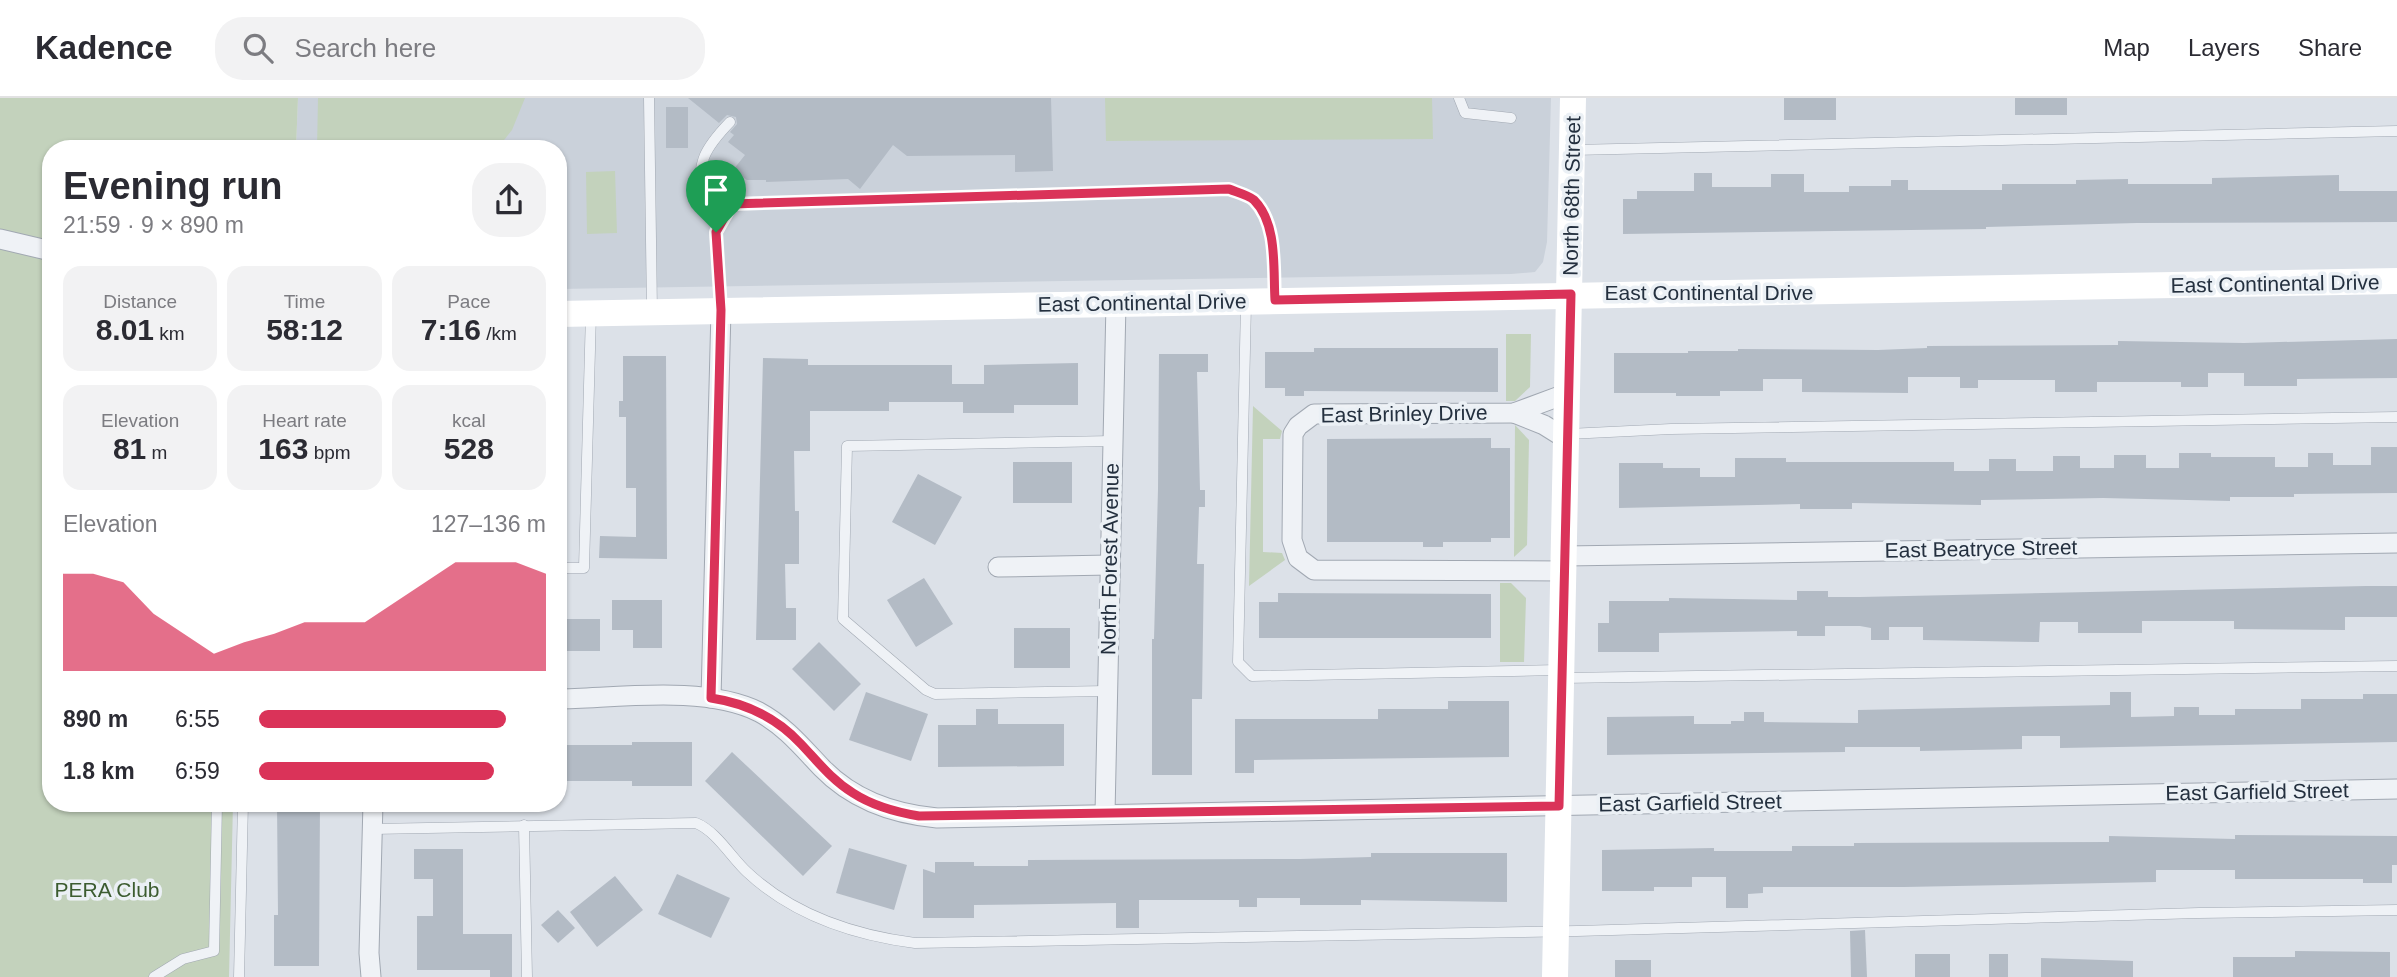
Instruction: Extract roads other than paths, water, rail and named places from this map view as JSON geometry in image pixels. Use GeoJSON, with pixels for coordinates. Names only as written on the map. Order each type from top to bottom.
{"type":"FeatureCollection","features":[{"type":"Feature","properties":{"kind":"street","name":"North 68th Street"},"geometry":{"type":"LineString","coordinates":[[1555,977],[1573,98]]}},
{"type":"Feature","properties":{"kind":"street"},"geometry":{"type":"LineString","coordinates":[[0,239],[42,249]]}},
{"type":"Feature","properties":{"kind":"street","name":"East Continental Drive"},"geometry":{"type":"LineString","coordinates":[[567,313],[2397,281]]}},
{"type":"Feature","properties":{"kind":"street","name":"North Forest Avenue"},"geometry":{"type":"LineString","coordinates":[[1105,814],[1116,303]]}},
{"type":"Feature","properties":{"kind":"street"},"geometry":{"type":"LineString","coordinates":[[711,698],[721,310]]}},
{"type":"Feature","properties":{"kind":"street","name":"East Brinley Drive"},"geometry":{"type":"LineString","coordinates":[[1298,558],[1292,540],[1292,444],[1298,426],[1314,414],[1514,413],[1569,393]]}},
{"type":"Feature","properties":{"kind":"street","name":"East Brinley Drive"},"geometry":{"type":"LineString","coordinates":[[1514,413],[1568,437]]}},
{"type":"Feature","properties":{"kind":"street","name":"East Beatryce Street"},"geometry":{"type":"LineString","coordinates":[[1298,558],[1314,570],[1323,571],[2397,543]]}},
{"type":"Feature","properties":{"kind":"street"},"geometry":{"type":"LineString","coordinates":[[998,567],[1110,565]]}},
{"type":"Feature","properties":{"kind":"street","name":"East Garfield Street"},"geometry":{"type":"LineString","coordinates":[[567,699],[711,698],[741,705],[773,720],[801,743],[852,793],[884,808],[937,818],[2397,789]]}},
{"type":"Feature","properties":{"kind":"street"},"geometry":{"type":"LineString","coordinates":[[371,977],[369,953],[373,812]]}},
{"type":"Feature","properties":{"kind":"lane"},"geometry":{"type":"LineString","coordinates":[[649,98],[652,312]]}},
{"type":"Feature","properties":{"kind":"lane"},"geometry":{"type":"LineString","coordinates":[[1459,98],[1465,113],[1511,118]]}},
{"type":"Feature","properties":{"kind":"lane"},"geometry":{"type":"LineString","coordinates":[[723,217],[700,198],[699,170],[711,142],[730,122]]}},
{"type":"Feature","properties":{"kind":"lane"},"geometry":{"type":"LineString","coordinates":[[1572,150],[2397,131]]}},
{"type":"Feature","properties":{"kind":"lane"},"geometry":{"type":"LineString","coordinates":[[721,310],[716,232],[732,204],[1229,189],[1253,199],[1266,220],[1272,247],[1275,300]]}},
{"type":"Feature","properties":{"kind":"lane"},"geometry":{"type":"LineString","coordinates":[[1246,301],[1238,662],[1252,676],[2397,666]]}},
{"type":"Feature","properties":{"kind":"lane"},"geometry":{"type":"LineString","coordinates":[[567,568],[584,568],[591,313]]}},
{"type":"Feature","properties":{"kind":"lane"},"geometry":{"type":"LineString","coordinates":[[1568,437],[1685,429],[2397,417]]}},
{"type":"Feature","properties":{"kind":"lane"},"geometry":{"type":"LineString","coordinates":[[1107,691],[935,694],[926,690],[843,619],[847,446],[1113,441]]}},
{"type":"Feature","properties":{"kind":"lane"},"geometry":{"type":"LineString","coordinates":[[154,977],[183,959],[214,951],[217,812]]}},
{"type":"Feature","properties":{"kind":"lane"},"geometry":{"type":"LineString","coordinates":[[239,977],[243,812]]}},
{"type":"Feature","properties":{"kind":"lane"},"geometry":{"type":"LineString","coordinates":[[372,829],[696,823],[707,829],[749,874],[794,906],[842,928],[915,943],[1556,931],[2199,913],[2397,911]]}},
{"type":"Feature","properties":{"kind":"lane"},"geometry":{"type":"LineString","coordinates":[[524,825],[527,977]]}},
{"type":"Feature","properties":{"kind":"park label","name":"PERA Club"},"geometry":{"type":"Point","coordinates":[107,890]}}]}
